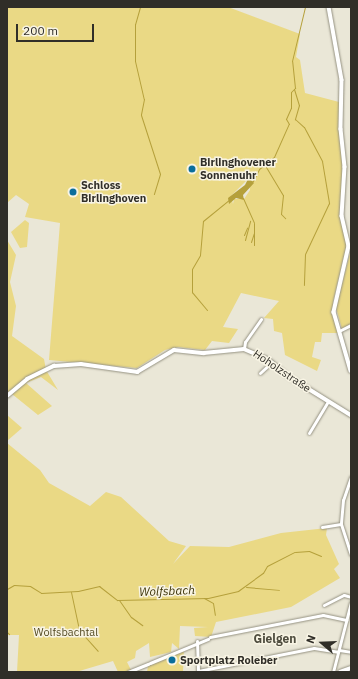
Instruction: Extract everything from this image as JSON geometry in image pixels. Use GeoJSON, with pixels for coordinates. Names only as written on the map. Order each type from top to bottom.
{"type":"FeatureCollection","features":[{"type":"Feature","properties":{"kind":"main road"},"geometry":{"type":"LineString","coordinates":[[341,672],[351,668]]}},
{"type":"Feature","properties":{"kind":"street"},"geometry":{"type":"LineString","coordinates":[[329,7],[342,80],[341,129],[345,167],[342,216],[349,246],[334,306],[339,331],[351,371]]}},
{"type":"Feature","properties":{"kind":"street"},"geometry":{"type":"LineString","coordinates":[[244,349],[244,342],[261,319]]}},
{"type":"Feature","properties":{"kind":"street"},"geometry":{"type":"LineString","coordinates":[[339,331],[351,326]]}},
{"type":"Feature","properties":{"kind":"street","name":"Hoholzstraße"},"geometry":{"type":"LineString","coordinates":[[7,396],[27,378],[48,368],[81,364],[137,372],[169,352],[244,349],[272,362],[288,376],[351,414]]}},
{"type":"Feature","properties":{"kind":"street"},"geometry":{"type":"LineString","coordinates":[[260,373],[272,362]]}},
{"type":"Feature","properties":{"kind":"street"},"geometry":{"type":"LineString","coordinates":[[309,432],[328,401]]}},
{"type":"Feature","properties":{"kind":"street"},"geometry":{"type":"LineString","coordinates":[[351,477],[343,500],[341,524],[351,554]]}},
{"type":"Feature","properties":{"kind":"street"},"geometry":{"type":"LineString","coordinates":[[322,527],[341,524]]}},
{"type":"Feature","properties":{"kind":"street"},"geometry":{"type":"LineString","coordinates":[[324,605],[344,596],[351,597]]}},
{"type":"Feature","properties":{"kind":"street"},"geometry":{"type":"LineString","coordinates":[[333,672],[351,602]]}},
{"type":"Feature","properties":{"kind":"street"},"geometry":{"type":"LineString","coordinates":[[128,672],[149,664],[197,641],[209,638],[323,615],[346,620]]}},
{"type":"Feature","properties":{"kind":"street"},"geometry":{"type":"LineString","coordinates":[[197,641],[198,672],[314,648],[351,652]]}},
{"type":"Feature","properties":{"kind":"street"},"geometry":{"type":"LineString","coordinates":[[334,666],[341,672]]}},
{"type":"Feature","properties":{"kind":"green space"},"geometry":{"type":"Polygon","coordinates":[[[7,7],[228,7],[300,34],[296,57],[300,60],[305,93],[339,102],[343,171],[340,215],[347,243],[333,302],[339,333],[322,333],[321,342],[315,342],[312,357],[321,360],[317,371],[285,355],[282,333],[274,331],[273,319],[264,318],[279,301],[241,293],[223,327],[238,329],[229,343],[212,341],[205,350],[178,347],[165,350],[137,368],[49,360],[60,223],[25,217],[29,204],[16,195],[7,203],[7,7]],[[249,178],[231,196],[233,204],[234,199],[244,199],[250,190],[249,178]]]}},
{"type":"Feature","properties":{"kind":"green space"},"geometry":{"type":"Polygon","coordinates":[[[25,220],[29,223],[27,247],[20,248],[11,232],[25,220]]]}},
{"type":"Feature","properties":{"kind":"green space"},"geometry":{"type":"Polygon","coordinates":[[[7,240],[16,255],[10,282],[16,306],[12,336],[44,359],[46,370],[58,390],[41,377],[26,383],[52,406],[38,415],[12,394],[7,399],[7,240]]]}},
{"type":"Feature","properties":{"kind":"green space"},"geometry":{"type":"Polygon","coordinates":[[[351,249],[351,324],[342,329],[336,308],[351,249]]]}},
{"type":"Feature","properties":{"kind":"green space"},"geometry":{"type":"Polygon","coordinates":[[[7,415],[22,428],[7,441],[7,415]]]}},
{"type":"Feature","properties":{"kind":"green space","name":"Wolfsbachtal"},"geometry":{"type":"Polygon","coordinates":[[[7,443],[40,470],[49,483],[90,506],[106,492],[121,497],[169,541],[186,546],[173,564],[190,546],[229,547],[281,533],[327,528],[326,535],[339,564],[334,569],[340,578],[291,607],[216,622],[211,637],[195,636],[194,628],[208,627],[180,626],[179,649],[172,643],[171,652],[150,657],[149,643],[136,651],[135,658],[127,662],[131,670],[118,672],[113,661],[76,672],[17,672],[19,635],[7,635],[7,443]]]}},
{"type":"Feature","properties":{"kind":"green space","name":"Sportplatz Roleber"},"geometry":{"type":"Polygon","coordinates":[[[184,650],[183,672],[147,672],[148,666],[184,650]]]}},
{"type":"Feature","properties":{"kind":"shaded area"},"geometry":{"type":"Polygon","coordinates":[[[249,177],[254,183],[243,195],[244,200],[236,198],[229,204],[228,198],[245,185],[249,177]]]}},
{"type":"Feature","properties":{"kind":"waterway"},"geometry":{"type":"LineString","coordinates":[[140,7],[135,24],[135,61],[144,99],[141,115],[160,174],[154,194]]}},
{"type":"Feature","properties":{"kind":"waterway"},"geometry":{"type":"LineString","coordinates":[[253,181],[259,169],[274,157],[289,124],[286,119],[291,108],[291,92],[295,88],[292,61],[305,7]]}},
{"type":"Feature","properties":{"kind":"waterway"},"geometry":{"type":"LineString","coordinates":[[294,89],[299,105],[295,119],[304,127],[322,161],[329,203],[305,254],[304,285]]}},
{"type":"Feature","properties":{"kind":"waterway"},"geometry":{"type":"LineString","coordinates":[[266,167],[283,195],[281,214],[285,218]]}},
{"type":"Feature","properties":{"kind":"waterway"},"geometry":{"type":"LineString","coordinates":[[243,198],[254,223],[254,245]]}},
{"type":"Feature","properties":{"kind":"waterway"},"geometry":{"type":"LineString","coordinates":[[207,310],[192,292],[192,269],[200,255],[203,221],[229,200]]}},
{"type":"Feature","properties":{"kind":"waterway"},"geometry":{"type":"LineString","coordinates":[[245,240],[250,221]]}},
{"type":"Feature","properties":{"kind":"waterway"},"geometry":{"type":"LineString","coordinates":[[244,235],[247,228]]}},
{"type":"Feature","properties":{"kind":"waterway"},"geometry":{"type":"LineString","coordinates":[[251,242],[254,233]]}},
{"type":"Feature","properties":{"kind":"waterway","name":"Wolfsbach"},"geometry":{"type":"LineString","coordinates":[[7,589],[14,585],[30,586],[41,593],[78,591],[99,586],[117,600],[208,598],[238,591],[263,573],[267,566],[295,552],[309,551],[321,556]]}},
{"type":"Feature","properties":{"kind":"waterway"},"geometry":{"type":"LineString","coordinates":[[246,587],[279,590]]}},
{"type":"Feature","properties":{"kind":"waterway"},"geometry":{"type":"LineString","coordinates":[[71,592],[79,630],[98,651]]}},
{"type":"Feature","properties":{"kind":"waterway"},"geometry":{"type":"LineString","coordinates":[[204,598],[213,603],[215,615]]}},
{"type":"Feature","properties":{"kind":"waterway"},"geometry":{"type":"LineString","coordinates":[[119,600],[131,617],[142,625]]}},
{"type":"Feature","properties":{"kind":"place","name":"Birlinghovener Sonnenuhr"},"geometry":{"type":"Point","coordinates":[192,169]}},
{"type":"Feature","properties":{"kind":"place","name":"Schloss Birlinghoven"},"geometry":{"type":"Point","coordinates":[73,192]}},
{"type":"Feature","properties":{"kind":"place","name":"Sportplatz Roleber"},"geometry":{"type":"Point","coordinates":[172,660]}},
{"type":"Feature","properties":{"kind":"district","name":"Gielgen"},"geometry":{"type":"Point","coordinates":[275,639]}}]}
